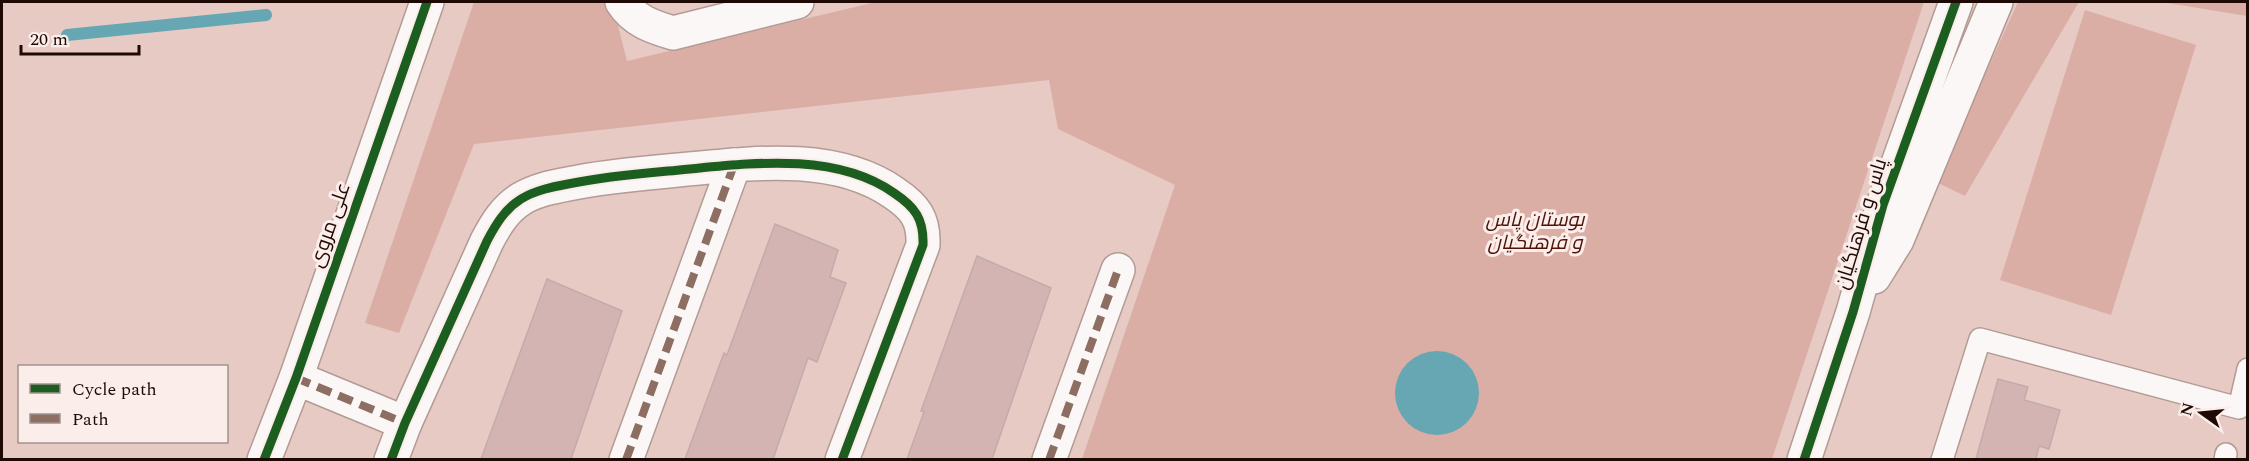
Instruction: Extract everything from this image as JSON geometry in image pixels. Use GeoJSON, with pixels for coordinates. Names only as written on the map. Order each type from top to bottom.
{"type":"FeatureCollection","features":[{"type":"Feature","properties":{"kind":"street","name":"علی مروی"},"geometry":{"type":"LineString","coordinates":[[264,459],[296,378],[427,2]]}},
{"type":"Feature","properties":{"kind":"street"},"geometry":{"type":"LineString","coordinates":[[622,2],[635,17],[654,27],[674,33],[797,2]]}},
{"type":"Feature","properties":{"kind":"street","name":"پاس و فرهنگیان"},"geometry":{"type":"LineString","coordinates":[[1804,459],[1853,312],[1883,205],[1956,2]]}},
{"type":"Feature","properties":{"kind":"street","name":"پاس و فرهنگیان"},"geometry":{"type":"LineString","coordinates":[[1853,312],[1897,240],[1996,2]]}},
{"type":"Feature","properties":{"kind":"street"},"geometry":{"type":"LineString","coordinates":[[391,459],[487,241],[497,222],[520,199],[543,188],[599,177],[734,165],[815,164],[850,171],[870,179],[905,201],[918,214],[924,228],[923,245],[842,459]]}},
{"type":"Feature","properties":{"kind":"street"},"geometry":{"type":"LineString","coordinates":[[626,459],[734,165]]}},
{"type":"Feature","properties":{"kind":"street"},"geometry":{"type":"LineString","coordinates":[[1049,459],[1118,270]]}},
{"type":"Feature","properties":{"kind":"street"},"geometry":{"type":"LineString","coordinates":[[296,378],[405,423]]}},
{"type":"Feature","properties":{"kind":"lane"},"geometry":{"type":"LineString","coordinates":[[1942,459],[1980,339],[2239,408],[2247,369]]}},
{"type":"Feature","properties":{"kind":"green space","name":"بوستان پاس و فرهنگیان"},"geometry":{"type":"Polygon","coordinates":[[[474,2],[612,2],[627,61],[876,2],[1924,2],[1772,459],[1082,459],[1175,185],[1058,129],[1049,80],[474,144],[399,333],[365,323],[474,2]]]}},
{"type":"Feature","properties":{"kind":"green space"},"geometry":{"type":"Polygon","coordinates":[[[2018,2],[2079,2],[1965,196],[1936,182],[2018,2]]]}},
{"type":"Feature","properties":{"kind":"green space"},"geometry":{"type":"Polygon","coordinates":[[[2161,2],[2247,2],[2247,16],[2161,2]]]}},
{"type":"Feature","properties":{"kind":"green space"},"geometry":{"type":"Polygon","coordinates":[[[2085,10],[2196,45],[2111,315],[2000,280],[2085,10]]]}},
{"type":"Feature","properties":{"kind":"water"},"geometry":{"type":"Polygon","coordinates":[[[1437,351],[1453,354],[1467,363],[1476,377],[1479,393],[1476,409],[1467,423],[1453,432],[1437,435],[1421,432],[1407,423],[1398,409],[1395,393],[1398,377],[1407,363],[1421,354],[1437,351]]]}},
{"type":"Feature","properties":{"kind":"building"},"geometry":{"type":"Polygon","coordinates":[[[775,224],[838,250],[830,277],[846,283],[817,362],[808,358],[773,459],[685,459],[724,353],[727,355],[775,224]]]}},
{"type":"Feature","properties":{"kind":"building"},"geometry":{"type":"Polygon","coordinates":[[[977,256],[1051,288],[992,459],[907,459],[924,412],[921,411],[977,256]]]}},
{"type":"Feature","properties":{"kind":"building"},"geometry":{"type":"Polygon","coordinates":[[[547,279],[622,311],[571,459],[481,459],[547,279]]]}},
{"type":"Feature","properties":{"kind":"building"},"geometry":{"type":"Polygon","coordinates":[[[1998,379],[2028,387],[2024,400],[2060,410],[2049,449],[2039,446],[2036,459],[1976,459],[1998,379]]]}},
{"type":"Feature","properties":{"kind":"waterway"},"geometry":{"type":"LineString","coordinates":[[67,35],[266,15]]}},
{"type":"Feature","properties":{"kind":"marked path"},"geometry":{"type":"LineString","coordinates":[[626,460],[734,165]]}},
{"type":"Feature","properties":{"kind":"marked path"},"geometry":{"type":"LineString","coordinates":[[1049,460],[1118,270]]}},
{"type":"Feature","properties":{"kind":"marked path"},"geometry":{"type":"LineString","coordinates":[[296,378],[405,423]]}},
{"type":"Feature","properties":{"kind":"cycle path"},"geometry":{"type":"LineString","coordinates":[[264,460],[296,378],[427,2]]}},
{"type":"Feature","properties":{"kind":"cycle path"},"geometry":{"type":"LineString","coordinates":[[1804,460],[1853,312],[1883,205],[1956,2]]}},
{"type":"Feature","properties":{"kind":"cycle path"},"geometry":{"type":"LineString","coordinates":[[391,460],[405,423],[487,241],[501,217],[515,203],[544,189],[606,178],[725,166],[784,163],[842,170],[869,179],[908,203],[917,214],[922,228],[923,245],[842,460]]}}]}
